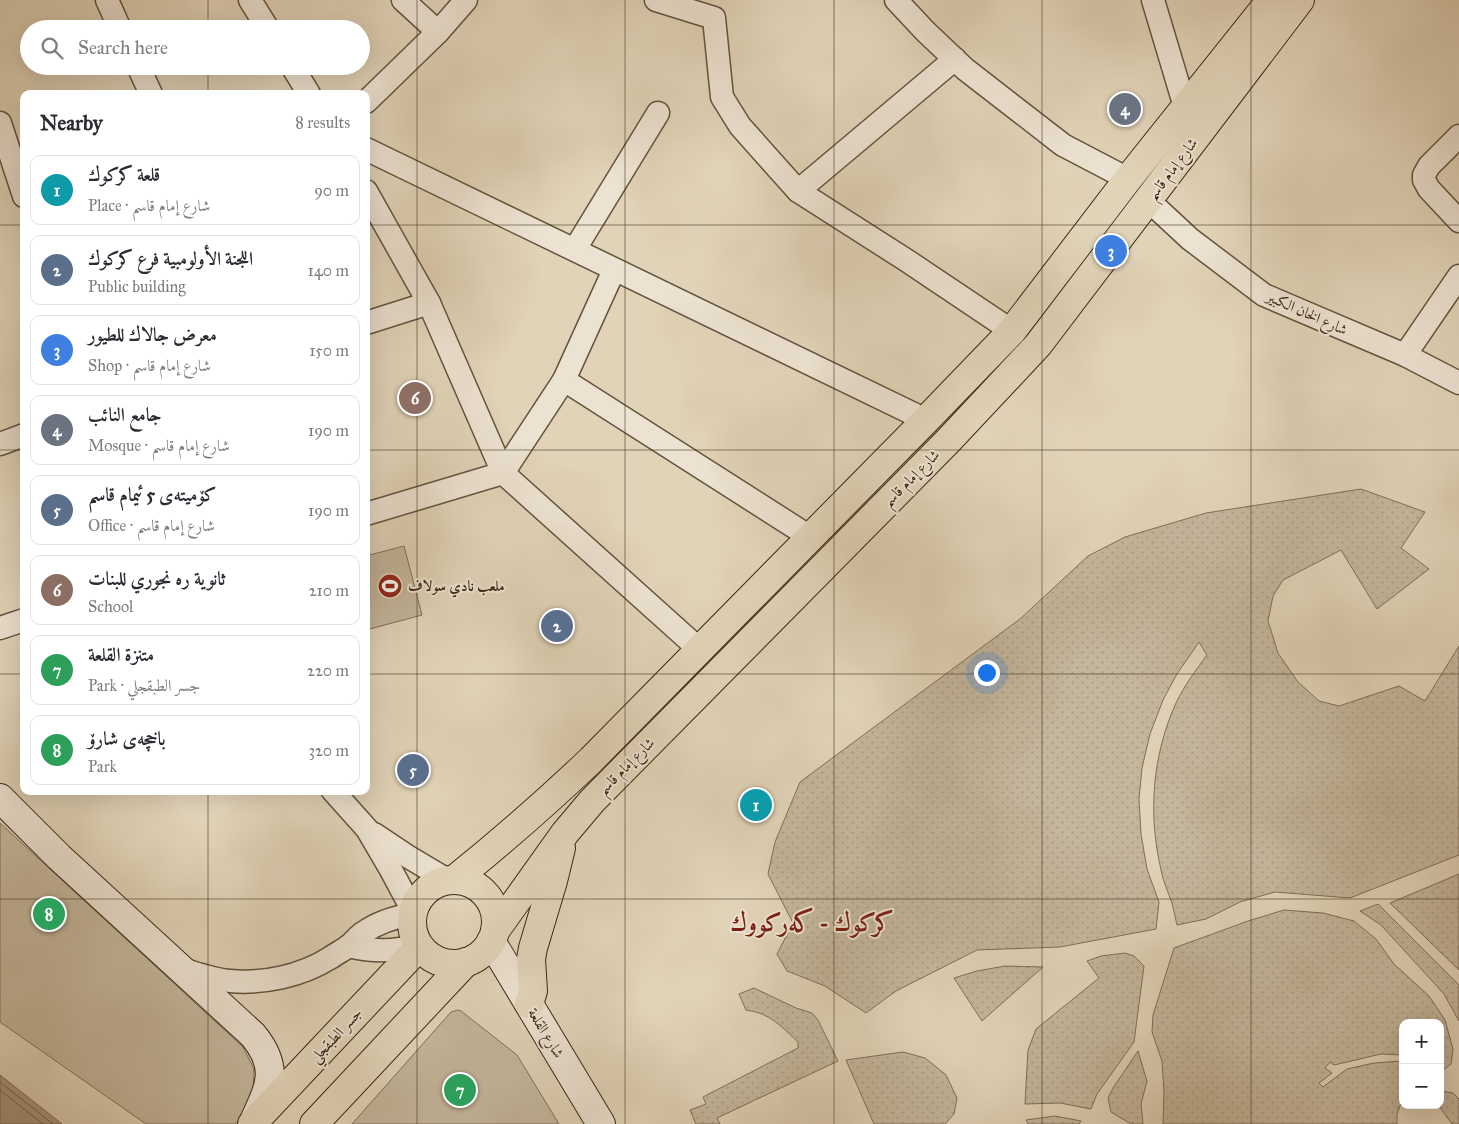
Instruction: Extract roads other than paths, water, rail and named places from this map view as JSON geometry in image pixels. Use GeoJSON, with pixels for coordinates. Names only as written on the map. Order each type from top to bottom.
{"type":"FeatureCollection","features":[{"type":"Feature","properties":{"kind":"main road","name":"شارع إمام قاسم"},"geometry":{"type":"LineString","coordinates":[[451,881],[508,836],[554,796],[926,420],[1012,330],[1185,107],[1294,1]]}},
{"type":"Feature","properties":{"kind":"main road","name":"شارع إمام قاسم"},"geometry":{"type":"LineString","coordinates":[[493,936],[565,833],[592,800],[948,441],[1038,345],[1148,200],[1294,1]]}},
{"type":"Feature","properties":{"kind":"main road"},"geometry":{"type":"LineString","coordinates":[[529,1004],[533,991],[531,959],[533,948],[554,881],[565,833]]}},
{"type":"Feature","properties":{"kind":"main road"},"geometry":{"type":"LineString","coordinates":[[451,881],[466,882],[477,888],[493,906],[495,918],[493,936],[481,954],[466,962],[446,964],[426,954],[419,946],[413,935],[412,924],[413,912],[418,900],[426,891],[436,884],[451,881]]}},
{"type":"Feature","properties":{"kind":"main road","name":"جسر الطبقجلي"},"geometry":{"type":"LineString","coordinates":[[253,1123],[419,946]]}},
{"type":"Feature","properties":{"kind":"main road"},"geometry":{"type":"LineString","coordinates":[[314,1124],[466,962]]}},
{"type":"Feature","properties":{"kind":"street"},"geometry":{"type":"LineString","coordinates":[[107,0],[116,20]]}},
{"type":"Feature","properties":{"kind":"street"},"geometry":{"type":"LineString","coordinates":[[250,0],[262,20]]}},
{"type":"Feature","properties":{"kind":"street"},"geometry":{"type":"LineString","coordinates":[[403,0],[438,32]]}},
{"type":"Feature","properties":{"kind":"street"},"geometry":{"type":"LineString","coordinates":[[370,98],[438,32],[466,0]]}},
{"type":"Feature","properties":{"kind":"street"},"geometry":{"type":"LineString","coordinates":[[656,0],[714,18],[722,96],[740,126],[798,191],[1012,330]]}},
{"type":"Feature","properties":{"kind":"street"},"geometry":{"type":"LineString","coordinates":[[896,0],[965,69],[1063,145],[1128,179]]}},
{"type":"Feature","properties":{"kind":"street"},"geometry":{"type":"LineString","coordinates":[[1153,0],[1185,107]]}},
{"type":"Feature","properties":{"kind":"street"},"geometry":{"type":"LineString","coordinates":[[798,191],[955,59]]}},
{"type":"Feature","properties":{"kind":"street"},"geometry":{"type":"LineString","coordinates":[[142,75],[149,90]]}},
{"type":"Feature","properties":{"kind":"street"},"geometry":{"type":"LineString","coordinates":[[297,75],[307,90]]}},
{"type":"Feature","properties":{"kind":"street"},"geometry":{"type":"LineString","coordinates":[[575,249],[658,113]]}},
{"type":"Feature","properties":{"kind":"street"},"geometry":{"type":"LineString","coordinates":[[0,123],[20,184]]}},
{"type":"Feature","properties":{"kind":"street"},"geometry":{"type":"LineString","coordinates":[[1459,136],[1429,166],[1424,180],[1429,189],[1459,221]]}},
{"type":"Feature","properties":{"kind":"street"},"geometry":{"type":"LineString","coordinates":[[370,151],[926,420]]}},
{"type":"Feature","properties":{"kind":"street"},"geometry":{"type":"LineString","coordinates":[[370,198],[429,303],[503,473],[700,650]]}},
{"type":"Feature","properties":{"kind":"street","name":"شارع الخان الكبير"},"geometry":{"type":"LineString","coordinates":[[1148,200],[1190,239],[1264,295],[1405,355],[1459,383]]}},
{"type":"Feature","properties":{"kind":"street"},"geometry":{"type":"LineString","coordinates":[[370,513],[503,473],[564,380],[614,270]]}},
{"type":"Feature","properties":{"kind":"street"},"geometry":{"type":"LineString","coordinates":[[1405,355],[1459,276]]}},
{"type":"Feature","properties":{"kind":"street"},"geometry":{"type":"LineString","coordinates":[[370,322],[429,303]]}},
{"type":"Feature","properties":{"kind":"street"},"geometry":{"type":"LineString","coordinates":[[564,380],[810,537]]}},
{"type":"Feature","properties":{"kind":"street"},"geometry":{"type":"LineString","coordinates":[[0,444],[20,436]]}},
{"type":"Feature","properties":{"kind":"street"},"geometry":{"type":"LineString","coordinates":[[0,628],[20,621]]}},
{"type":"Feature","properties":{"kind":"street"},"geometry":{"type":"LineString","coordinates":[[181,968],[205,976],[230,981],[272,979],[305,971],[328,960],[349,946],[362,933],[378,924],[413,912],[392,870],[367,829],[337,795]]}},
{"type":"Feature","properties":{"kind":"street"},"geometry":{"type":"LineString","coordinates":[[0,798],[59,857],[253,1035],[268,1056],[270,1067],[270,1081],[266,1095],[253,1123]]}},
{"type":"Feature","properties":{"kind":"street"},"geometry":{"type":"LineString","coordinates":[[367,829],[407,856],[451,881]]}},
{"type":"Feature","properties":{"kind":"street","name":"شارع القلعة"},"geometry":{"type":"LineString","coordinates":[[493,936],[529,1004],[601,1124]]}},
{"type":"Feature","properties":{"kind":"street"},"geometry":{"type":"LineString","coordinates":[[349,946],[383,951],[419,946]]}},
{"type":"Feature","properties":{"kind":"water"},"geometry":{"type":"Polygon","coordinates":[[[0,1075],[62,1124],[0,1124],[0,1075]]]}},
{"type":"Feature","properties":{"kind":"place","name":"جامع النائب"},"geometry":{"type":"Point","coordinates":[1125,109]}},
{"type":"Feature","properties":{"kind":"place","name":"معرض جالاك للطيور"},"geometry":{"type":"Point","coordinates":[1111,251]}},
{"type":"Feature","properties":{"kind":"place","name":"ثانوية ره نجوري للبنات"},"geometry":{"type":"Point","coordinates":[415,398]}},
{"type":"Feature","properties":{"kind":"place","name":"ملعب نادي سولاف"},"geometry":{"type":"Point","coordinates":[390,586]}},
{"type":"Feature","properties":{"kind":"place","name":"اللجنة الأولومبية فرع كركوك"},"geometry":{"type":"Point","coordinates":[557,626]}},
{"type":"Feature","properties":{"kind":"place","name":"کۆمیتەی 5 ئیمام قاسم"},"geometry":{"type":"Point","coordinates":[413,770]}},
{"type":"Feature","properties":{"kind":"place","name":"قلعة كركوك"},"geometry":{"type":"Point","coordinates":[756,805]}},
{"type":"Feature","properties":{"kind":"place","name":"باخچەی شارۆ"},"geometry":{"type":"Point","coordinates":[49,914]}},
{"type":"Feature","properties":{"kind":"place","name":"متنزة القلعة"},"geometry":{"type":"Point","coordinates":[460,1090]}},
{"type":"Feature","properties":{"kind":"district","name":"كركوك - کەرکووك"},"geometry":{"type":"Point","coordinates":[812,922]}}]}
